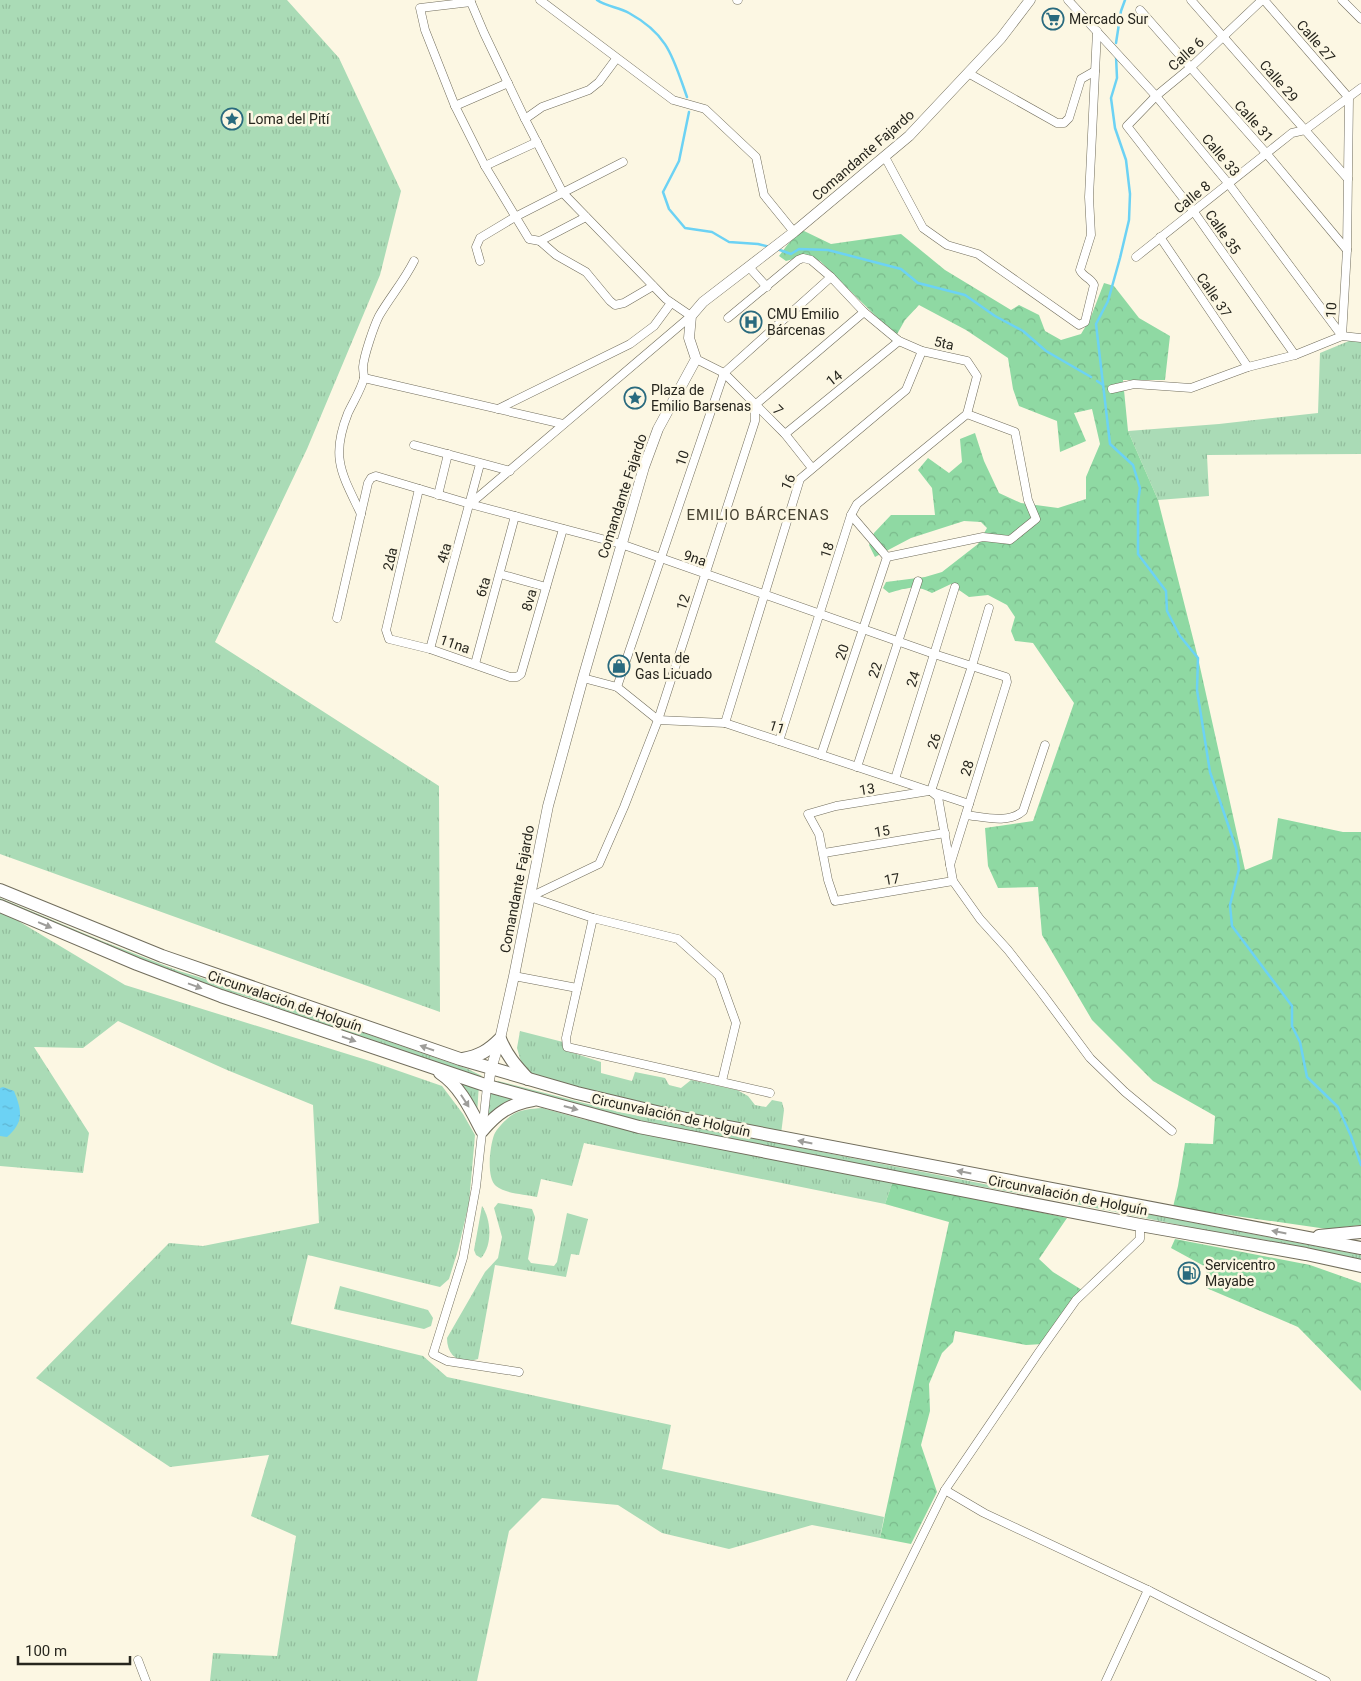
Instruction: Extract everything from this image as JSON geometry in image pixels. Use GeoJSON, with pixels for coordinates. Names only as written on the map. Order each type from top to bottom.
{"type":"FeatureCollection","features":[{"type":"Feature","properties":{"kind":"highway","name":"Circunvalación de Holguín"},"geometry":{"type":"LineString","coordinates":[[0,890],[162,956],[460,1059],[530,1080],[686,1119],[1361,1248]]}},
{"type":"Feature","properties":{"kind":"highway","name":"Circunvalación de Holguín"},"geometry":{"type":"LineString","coordinates":[[0,906],[137,964],[230,999],[488,1086],[639,1127],[1140,1225],[1306,1254],[1361,1266]]}},
{"type":"Feature","properties":{"kind":"highway"},"geometry":{"type":"LineString","coordinates":[[460,1059],[478,1056],[489,1050],[500,1039],[511,1061],[530,1080]]}},
{"type":"Feature","properties":{"kind":"highway"},"geometry":{"type":"LineString","coordinates":[[431,1067],[447,1078],[462,1095],[482,1131],[495,1116],[507,1108],[521,1102],[537,1099]]}},
{"type":"Feature","properties":{"kind":"highway"},"geometry":{"type":"LineString","coordinates":[[1304,1237],[1361,1232]]}},
{"type":"Feature","properties":{"kind":"highway"},"geometry":{"type":"LineString","coordinates":[[1306,1254],[1361,1274]]}},
{"type":"Feature","properties":{"kind":"street"},"geometry":{"type":"LineString","coordinates":[[540,0],[673,100],[705,109],[756,157],[764,195],[794,232]]}},
{"type":"Feature","properties":{"kind":"street","name":"Comandante Fajardo"},"geometry":{"type":"LineString","coordinates":[[691,316],[704,302],[778,245],[909,136],[1001,38],[1030,0]]}},
{"type":"Feature","properties":{"kind":"street","name":"Calle 33"},"geometry":{"type":"LineString","coordinates":[[1068,0],[1156,96],[1228,183],[1342,336]]}},
{"type":"Feature","properties":{"kind":"street","name":"Calle 29"},"geometry":{"type":"LineString","coordinates":[[1191,0],[1348,179]]}},
{"type":"Feature","properties":{"kind":"street","name":"Calle 6"},"geometry":{"type":"LineString","coordinates":[[1127,126],[1156,96],[1190,68],[1263,0]]}},
{"type":"Feature","properties":{"kind":"street","name":"Calle 27"},"geometry":{"type":"LineString","coordinates":[[1263,0],[1349,98]]}},
{"type":"Feature","properties":{"kind":"street"},"geometry":{"type":"LineString","coordinates":[[1342,0],[1361,19]]}},
{"type":"Feature","properties":{"kind":"street"},"geometry":{"type":"LineString","coordinates":[[586,217],[540,241],[529,240],[485,166],[455,106],[425,30],[420,8],[470,1],[508,83],[563,193],[653,286],[691,316]]}},
{"type":"Feature","properties":{"kind":"street","name":"Calle 31"},"geometry":{"type":"LineString","coordinates":[[1140,10],[1266,153],[1347,250]]}},
{"type":"Feature","properties":{"kind":"street"},"geometry":{"type":"LineString","coordinates":[[885,157],[924,228],[947,245],[978,254],[1079,325],[1082,325],[1085,322],[1094,286],[1080,270],[1091,235],[1089,197],[1096,31]]}},
{"type":"Feature","properties":{"kind":"street"},"geometry":{"type":"LineString","coordinates":[[525,118],[542,107],[589,90],[599,82],[616,59]]}},
{"type":"Feature","properties":{"kind":"street"},"geometry":{"type":"LineString","coordinates":[[968,73],[1057,123],[1064,123],[1069,118],[1081,79],[1095,71]]}},
{"type":"Feature","properties":{"kind":"street"},"geometry":{"type":"LineString","coordinates":[[455,106],[508,83]]}},
{"type":"Feature","properties":{"kind":"street","name":"Calle 8"},"geometry":{"type":"LineString","coordinates":[[1136,256],[1292,133],[1306,130],[1361,88]]}},
{"type":"Feature","properties":{"kind":"street","name":"10"},"geometry":{"type":"LineString","coordinates":[[1112,389],[1134,384],[1191,388],[1248,367],[1295,355],[1342,336],[1347,250],[1349,98]]}},
{"type":"Feature","properties":{"kind":"street","name":"Calle 35"},"geometry":{"type":"LineString","coordinates":[[1127,126],[1194,212],[1295,355]]}},
{"type":"Feature","properties":{"kind":"street"},"geometry":{"type":"LineString","coordinates":[[485,166],[537,142]]}},
{"type":"Feature","properties":{"kind":"street"},"geometry":{"type":"LineString","coordinates":[[480,261],[476,247],[480,238],[515,217],[623,162]]}},
{"type":"Feature","properties":{"kind":"street","name":"Calle 37"},"geometry":{"type":"LineString","coordinates":[[1160,237],[1248,367]]}},
{"type":"Feature","properties":{"kind":"street"},"geometry":{"type":"LineString","coordinates":[[540,241],[556,255],[586,272],[610,301],[616,305],[624,303],[653,286]]}},
{"type":"Feature","properties":{"kind":"street","name":"5ta"},"geometry":{"type":"LineString","coordinates":[[767,287],[798,260],[803,258],[811,260],[831,277],[864,312],[899,341],[922,351],[967,361],[977,376],[967,414]]}},
{"type":"Feature","properties":{"kind":"street"},"geometry":{"type":"LineString","coordinates":[[337,618],[361,514],[340,466],[338,451],[341,434],[364,378],[364,363],[378,317],[414,261]]}},
{"type":"Feature","properties":{"kind":"street"},"geometry":{"type":"LineString","coordinates":[[728,318],[767,287],[749,267]]}},
{"type":"Feature","properties":{"kind":"street","name":"10"},"geometry":{"type":"LineString","coordinates":[[617,687],[724,373],[831,277]]}},
{"type":"Feature","properties":{"kind":"street"},"geometry":{"type":"LineString","coordinates":[[498,408],[630,344],[654,326],[671,302]]}},
{"type":"Feature","properties":{"kind":"street"},"geometry":{"type":"LineString","coordinates":[[756,405],[864,312]]}},
{"type":"Feature","properties":{"kind":"street"},"geometry":{"type":"LineString","coordinates":[[691,316],[689,338],[696,359]]}},
{"type":"Feature","properties":{"kind":"street"},"geometry":{"type":"LineString","coordinates":[[470,504],[691,316]]}},
{"type":"Feature","properties":{"kind":"street"},"geometry":{"type":"LineString","coordinates":[[1342,336],[1361,338]]}},
{"type":"Feature","properties":{"kind":"street","name":"14"},"geometry":{"type":"LineString","coordinates":[[785,434],[899,341]]}},
{"type":"Feature","properties":{"kind":"street","name":"16"},"geometry":{"type":"LineString","coordinates":[[724,722],[800,479],[906,390],[922,351]]}},
{"type":"Feature","properties":{"kind":"street","name":"Comandante Fajardo"},"geometry":{"type":"LineString","coordinates":[[488,1086],[514,976],[548,806],[621,544],[644,467],[658,429],[696,359]]}},
{"type":"Feature","properties":{"kind":"street","name":"7"},"geometry":{"type":"LineString","coordinates":[[696,359],[724,373],[785,434],[812,468]]}},
{"type":"Feature","properties":{"kind":"street"},"geometry":{"type":"LineString","coordinates":[[364,378],[563,424]]}},
{"type":"Feature","properties":{"kind":"street","name":"12"},"geometry":{"type":"LineString","coordinates":[[530,897],[599,864],[624,807],[658,720],[755,421],[756,405]]}},
{"type":"Feature","properties":{"kind":"street"},"geometry":{"type":"LineString","coordinates":[[851,515],[887,557],[983,537],[1010,540],[1036,519],[1028,500],[1015,432],[967,414]]}},
{"type":"Feature","properties":{"kind":"street","name":"18"},"geometry":{"type":"LineString","coordinates":[[778,741],[851,515],[857,504],[967,414]]}},
{"type":"Feature","properties":{"kind":"street"},"geometry":{"type":"LineString","coordinates":[[414,445],[510,471]]}},
{"type":"Feature","properties":{"kind":"street"},"geometry":{"type":"LineString","coordinates":[[438,495],[448,454]]}},
{"type":"Feature","properties":{"kind":"street","name":"4ta"},"geometry":{"type":"LineString","coordinates":[[430,649],[480,464]]}},
{"type":"Feature","properties":{"kind":"street","name":"9na"},"geometry":{"type":"LineString","coordinates":[[361,514],[368,483],[371,478],[376,476],[470,504],[621,544],[934,654],[1006,677],[1007,679]]}},
{"type":"Feature","properties":{"kind":"street","name":"2da"},"geometry":{"type":"LineString","coordinates":[[387,635],[386,630],[419,489]]}},
{"type":"Feature","properties":{"kind":"street","name":"6ta"},"geometry":{"type":"LineString","coordinates":[[475,664],[515,516]]}},
{"type":"Feature","properties":{"kind":"street","name":"8va"},"geometry":{"type":"LineString","coordinates":[[517,677],[521,674],[563,529]]}},
{"type":"Feature","properties":{"kind":"street","name":"20"},"geometry":{"type":"LineString","coordinates":[[821,755],[887,557]]}},
{"type":"Feature","properties":{"kind":"street"},"geometry":{"type":"LineString","coordinates":[[500,574],[546,587]]}},
{"type":"Feature","properties":{"kind":"street","name":"22"},"geometry":{"type":"LineString","coordinates":[[857,767],[918,581]]}},
{"type":"Feature","properties":{"kind":"street","name":"24"},"geometry":{"type":"LineString","coordinates":[[894,779],[955,587]]}},
{"type":"Feature","properties":{"kind":"street","name":"26"},"geometry":{"type":"LineString","coordinates":[[931,791],[989,608]]}},
{"type":"Feature","properties":{"kind":"street","name":"11na"},"geometry":{"type":"LineString","coordinates":[[387,635],[389,639],[430,649],[510,677],[517,677]]}},
{"type":"Feature","properties":{"kind":"street"},"geometry":{"type":"LineString","coordinates":[[583,678],[617,687],[658,720]]}},
{"type":"Feature","properties":{"kind":"street","name":"28"},"geometry":{"type":"LineString","coordinates":[[950,865],[1007,679]]}},
{"type":"Feature","properties":{"kind":"street","name":"11"},"geometry":{"type":"LineString","coordinates":[[658,720],[724,722],[969,804]]}},
{"type":"Feature","properties":{"kind":"street"},"geometry":{"type":"LineString","coordinates":[[966,815],[994,819],[1018,815],[1023,811],[1045,745]]}},
{"type":"Feature","properties":{"kind":"street"},"geometry":{"type":"LineString","coordinates":[[931,791],[938,798],[953,881],[980,919],[1008,950],[1090,1058],[1125,1092],[1172,1131]]}},
{"type":"Feature","properties":{"kind":"street","name":"13"},"geometry":{"type":"LineString","coordinates":[[824,853],[819,834],[808,814],[836,806],[931,791]]}},
{"type":"Feature","properties":{"kind":"street","name":"15"},"geometry":{"type":"LineString","coordinates":[[824,853],[945,833]]}},
{"type":"Feature","properties":{"kind":"street","name":"17"},"geometry":{"type":"LineString","coordinates":[[824,853],[828,880],[835,901],[953,881]]}},
{"type":"Feature","properties":{"kind":"street"},"geometry":{"type":"LineString","coordinates":[[530,897],[593,918],[678,939],[720,976],[736,1023],[722,1081]]}},
{"type":"Feature","properties":{"kind":"street"},"geometry":{"type":"LineString","coordinates":[[593,918],[566,1038],[567,1047],[770,1093]]}},
{"type":"Feature","properties":{"kind":"street"},"geometry":{"type":"LineString","coordinates":[[514,976],[577,988]]}},
{"type":"Feature","properties":{"kind":"street"},"geometry":{"type":"LineString","coordinates":[[488,1086],[476,1187],[463,1258],[433,1354],[447,1361],[519,1372]]}},
{"type":"Feature","properties":{"kind":"street"},"geometry":{"type":"LineString","coordinates":[[851,1681],[945,1490],[1076,1300],[1140,1239],[1140,1225]]}},
{"type":"Feature","properties":{"kind":"street"},"geometry":{"type":"LineString","coordinates":[[945,1490],[984,1513],[1148,1590],[1326,1681]]}},
{"type":"Feature","properties":{"kind":"street"},"geometry":{"type":"LineString","coordinates":[[1106,1681],[1148,1590]]}},
{"type":"Feature","properties":{"kind":"street"},"geometry":{"type":"LineString","coordinates":[[138,1660],[146,1681]]}},
{"type":"Feature","properties":{"kind":"green space"},"geometry":{"type":"Polygon","coordinates":[[[0,0],[287,0],[339,58],[401,191],[380,275],[307,449],[215,642],[439,786],[440,1012],[0,854],[0,0]]]}},
{"type":"Feature","properties":{"kind":"green space"},"geometry":{"type":"Polygon","coordinates":[[[802,230],[831,244],[901,234],[945,270],[1011,310],[1019,305],[1039,315],[1045,331],[1061,340],[1081,334],[1090,319],[1104,283],[1114,286],[1139,318],[1170,336],[1165,380],[1123,380],[1128,431],[1158,500],[1198,658],[1245,870],[1272,859],[1278,818],[1343,832],[1361,832],[1361,1225],[1327,1229],[1173,1207],[1185,1143],[1213,1144],[1215,1116],[1153,1081],[1092,1020],[1042,935],[1038,887],[998,888],[988,866],[985,828],[1033,821],[1074,703],[1033,643],[1015,641],[1011,631],[1015,617],[1007,605],[988,595],[969,597],[959,590],[957,584],[951,584],[932,593],[921,588],[906,588],[889,593],[883,588],[886,582],[925,577],[942,572],[978,544],[987,528],[981,522],[964,521],[911,538],[875,557],[869,545],[874,533],[891,515],[935,515],[932,488],[918,470],[928,458],[949,473],[962,462],[960,439],[975,433],[984,461],[999,493],[1021,503],[1058,508],[1086,499],[1086,477],[1100,444],[1092,409],[1074,413],[1086,441],[1060,452],[1057,421],[1019,406],[1013,389],[1008,358],[966,330],[919,305],[905,320],[896,336],[820,261],[804,256],[786,261],[779,256],[802,230]]]}},
{"type":"Feature","properties":{"kind":"green space"},"geometry":{"type":"Polygon","coordinates":[[[1361,336],[1361,454],[1207,455],[1209,496],[1158,500],[1128,431],[1219,424],[1318,413],[1320,353],[1361,336]]]}},
{"type":"Feature","properties":{"kind":"green space"},"geometry":{"type":"Polygon","coordinates":[[[0,898],[179,971],[235,988],[468,1069],[482,1076],[478,1078],[327,1027],[250,998],[177,976],[0,902],[0,898]]]}},
{"type":"Feature","properties":{"kind":"green space"},"geometry":{"type":"Polygon","coordinates":[[[0,910],[125,985],[373,1062],[442,1086],[463,1114],[475,1135],[469,1203],[449,1279],[440,1287],[308,1255],[291,1324],[423,1356],[447,1377],[671,1425],[662,1469],[884,1517],[880,1538],[812,1525],[729,1549],[662,1533],[618,1505],[542,1498],[509,1531],[477,1681],[210,1681],[213,1653],[277,1656],[296,1536],[251,1516],[269,1455],[170,1467],[36,1378],[169,1243],[203,1246],[319,1223],[313,1105],[227,1070],[118,1021],[83,1048],[34,1047],[89,1133],[83,1173],[0,1166],[0,910]]]}},
{"type":"Feature","properties":{"kind":"green space"},"geometry":{"type":"Polygon","coordinates":[[[520,1031],[563,1042],[564,1050],[601,1062],[601,1073],[632,1081],[635,1072],[665,1078],[669,1085],[681,1088],[691,1080],[737,1090],[748,1096],[755,1105],[766,1107],[772,1100],[782,1102],[784,1110],[781,1134],[587,1093],[532,1074],[521,1062],[517,1048],[520,1031]]]}},
{"type":"Feature","properties":{"kind":"green space"},"geometry":{"type":"Polygon","coordinates":[[[457,1078],[479,1084],[477,1114],[457,1078]]]}},
{"type":"Feature","properties":{"kind":"green space"},"geometry":{"type":"Polygon","coordinates":[[[498,1081],[619,1112],[989,1185],[1361,1255],[1361,1260],[1288,1244],[1194,1228],[694,1132],[592,1110],[497,1083],[498,1081]]]}},
{"type":"Feature","properties":{"kind":"green space"},"geometry":{"type":"Polygon","coordinates":[[[490,1091],[514,1098],[486,1116],[490,1091]]]}},
{"type":"Feature","properties":{"kind":"green space"},"geometry":{"type":"Polygon","coordinates":[[[542,1108],[582,1119],[893,1181],[885,1204],[584,1143],[572,1186],[541,1179],[537,1197],[500,1189],[493,1182],[490,1169],[491,1146],[495,1133],[515,1113],[542,1108]]]}},
{"type":"Feature","properties":{"kind":"green space"},"geometry":{"type":"Polygon","coordinates":[[[893,1181],[1067,1218],[1039,1259],[1053,1272],[1082,1290],[1043,1344],[1026,1345],[955,1331],[953,1342],[942,1353],[929,1384],[930,1411],[921,1445],[937,1492],[911,1544],[880,1538],[949,1222],[885,1204],[893,1181]]]}},
{"type":"Feature","properties":{"kind":"green space"},"geometry":{"type":"Polygon","coordinates":[[[498,1203],[532,1209],[535,1217],[528,1259],[531,1263],[554,1266],[557,1262],[567,1213],[588,1219],[579,1255],[571,1254],[566,1277],[495,1265],[478,1359],[460,1360],[449,1350],[447,1338],[485,1272],[498,1258],[502,1237],[494,1208],[498,1203]]]}},
{"type":"Feature","properties":{"kind":"green space"},"geometry":{"type":"Polygon","coordinates":[[[482,1206],[489,1225],[489,1239],[485,1253],[481,1258],[476,1255],[474,1250],[482,1206]]]}},
{"type":"Feature","properties":{"kind":"green space"},"geometry":{"type":"Polygon","coordinates":[[[1175,1239],[1310,1265],[1361,1283],[1361,1391],[1298,1327],[1204,1287],[1209,1278],[1204,1266],[1171,1248],[1175,1239]]]}},
{"type":"Feature","properties":{"kind":"green space"},"geometry":{"type":"Polygon","coordinates":[[[340,1286],[428,1310],[433,1318],[431,1326],[424,1329],[334,1309],[340,1286]]]}},
{"type":"Feature","properties":{"kind":"water"},"geometry":{"type":"Polygon","coordinates":[[[3,1087],[14,1091],[20,1110],[19,1121],[13,1132],[7,1137],[0,1136],[0,1088],[3,1087]]]}},
{"type":"Feature","properties":{"kind":"waterway"},"geometry":{"type":"LineString","coordinates":[[597,0],[629,13],[653,30],[668,49],[687,97]]}},
{"type":"Feature","properties":{"kind":"waterway"},"geometry":{"type":"LineString","coordinates":[[1116,43],[1121,11],[1125,0]]}},
{"type":"Feature","properties":{"kind":"waterway"},"geometry":{"type":"LineString","coordinates":[[1116,56],[1117,78],[1111,98],[1115,128],[1126,160],[1130,194],[1129,220],[1120,258],[1108,301],[1096,324],[1110,444],[1133,465],[1140,488],[1138,502],[1138,554],[1166,591],[1167,611],[1180,636],[1198,658],[1197,690],[1210,772],[1236,848],[1239,869],[1230,905],[1232,926],[1292,1006],[1292,1026],[1300,1042],[1307,1077],[1338,1107],[1361,1165]]}},
{"type":"Feature","properties":{"kind":"waterway"},"geometry":{"type":"LineString","coordinates":[[689,112],[679,161],[663,192],[669,209],[685,228],[712,232],[729,242],[758,244],[770,247]]}},
{"type":"Feature","properties":{"kind":"waterway"},"geometry":{"type":"LineString","coordinates":[[777,249],[791,254],[799,249],[828,250],[901,269],[918,283],[965,295],[995,316],[1023,331],[1046,351],[1091,377]]}},
{"type":"Feature","properties":{"kind":"waterway"},"geometry":{"type":"LineString","coordinates":[[1097,381],[1103,385]]}},
{"type":"Feature","properties":{"kind":"place","name":"Mercado Sur"},"geometry":{"type":"Point","coordinates":[1053,19]}},
{"type":"Feature","properties":{"kind":"place","name":"Loma del Pití"},"geometry":{"type":"Point","coordinates":[232,119]}},
{"type":"Feature","properties":{"kind":"place","name":"CMU Emilio Bárcenas"},"geometry":{"type":"Point","coordinates":[751,322]}},
{"type":"Feature","properties":{"kind":"place","name":"Plaza de Emilio Barsenas"},"geometry":{"type":"Point","coordinates":[635,398]}},
{"type":"Feature","properties":{"kind":"place","name":"Venta de Gas Licuado"},"geometry":{"type":"Point","coordinates":[619,666]}},
{"type":"Feature","properties":{"kind":"place","name":"Servicentro Mayabe"},"geometry":{"type":"Point","coordinates":[1189,1273]}},
{"type":"Feature","properties":{"kind":"district","name":"EMILIO BÁRCENAS"},"geometry":{"type":"Point","coordinates":[758,515]}}]}
